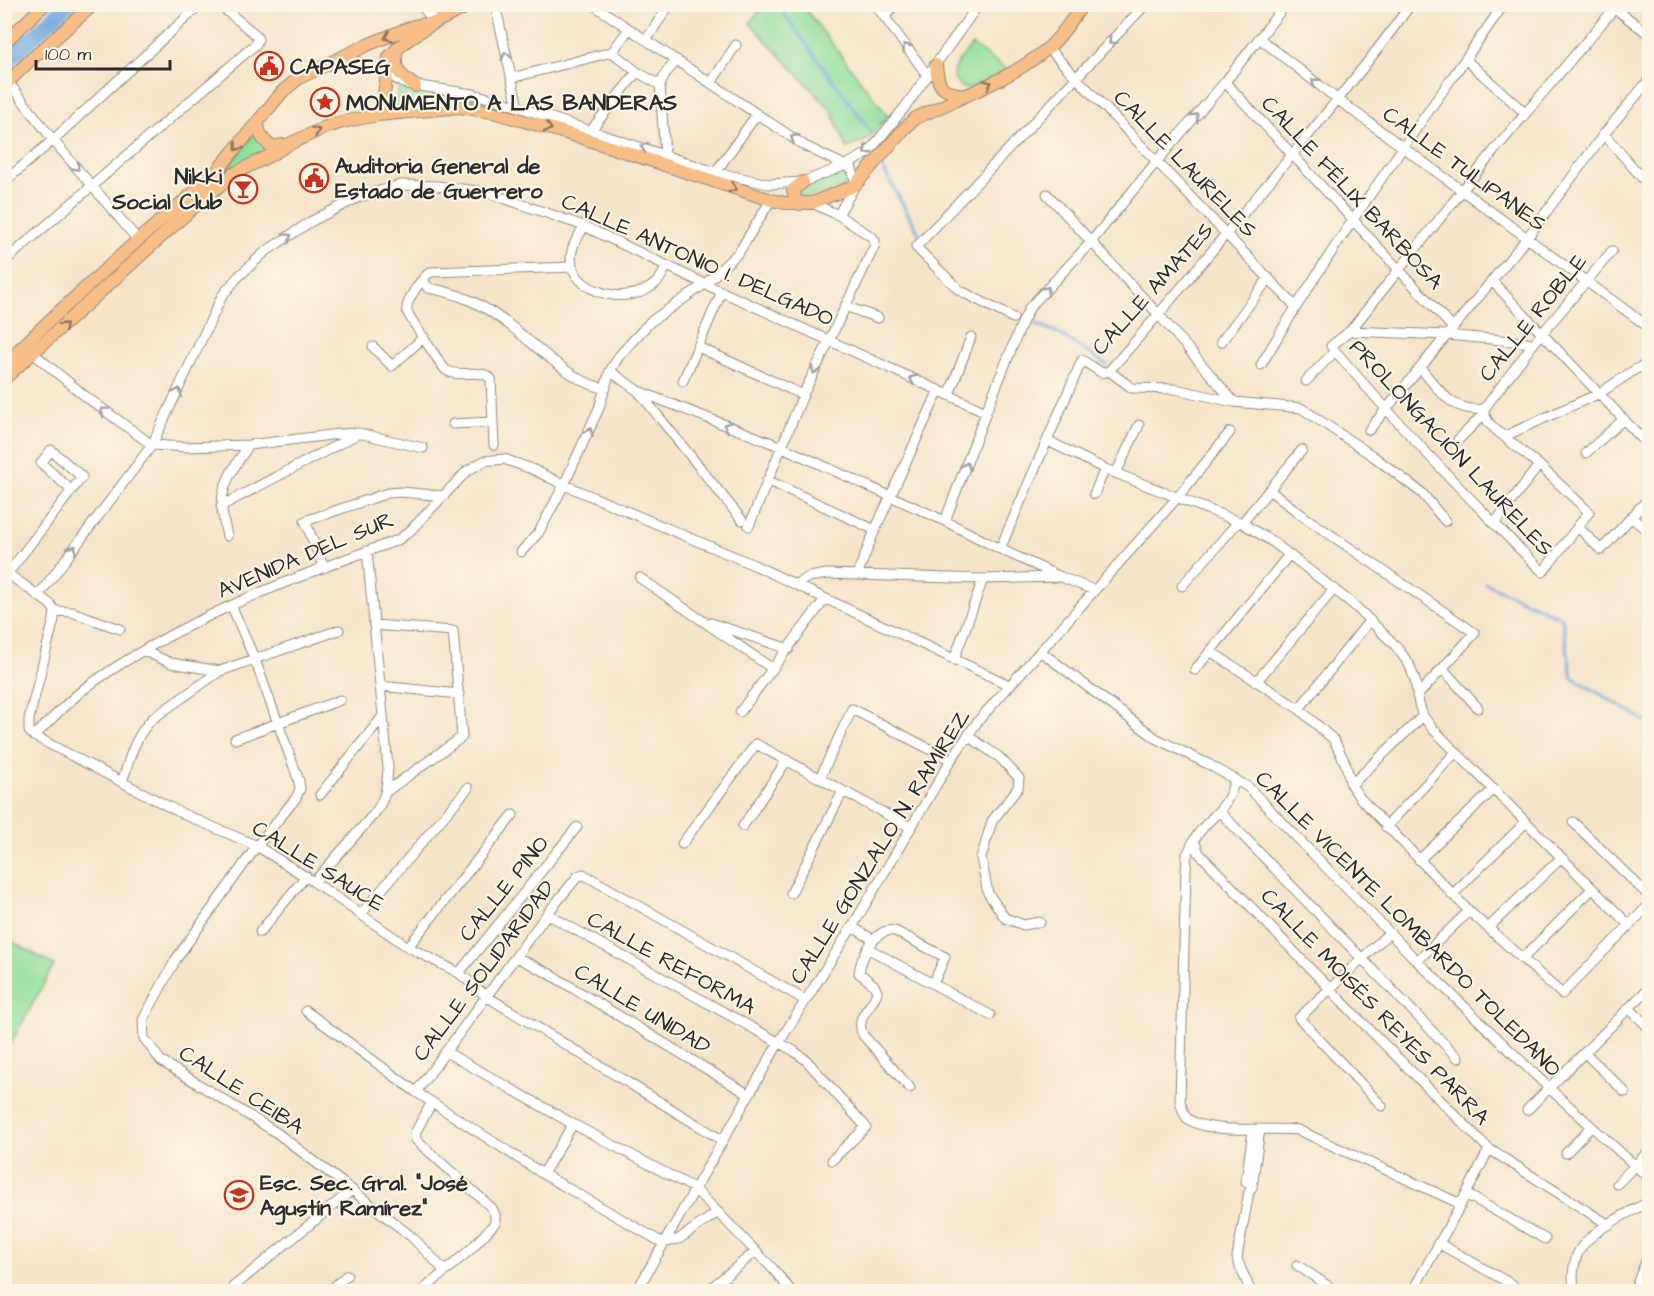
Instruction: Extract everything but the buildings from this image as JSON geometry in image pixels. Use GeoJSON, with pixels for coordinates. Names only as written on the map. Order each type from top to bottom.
{"type":"FeatureCollection","features":[{"type":"Feature","properties":{"kind":"main road"},"geometry":{"type":"LineString","coordinates":[[4,32],[33,10],[45,4]]}},
{"type":"Feature","properties":{"kind":"main road"},"geometry":{"type":"LineString","coordinates":[[7,91],[27,63],[94,4]]}},
{"type":"Feature","properties":{"kind":"main road"},"geometry":{"type":"LineString","coordinates":[[378,116],[383,103],[388,57],[434,22],[474,4]]}},
{"type":"Feature","properties":{"kind":"main road"},"geometry":{"type":"LineString","coordinates":[[4,379],[233,174],[324,128],[378,116],[460,107],[493,112],[713,176],[771,200],[806,204],[856,184],[904,128],[916,118],[1012,74],[1048,48],[1061,35],[1083,4]]}},
{"type":"Feature","properties":{"kind":"main road"},"geometry":{"type":"LineString","coordinates":[[4,43],[33,10]]}},
{"type":"Feature","properties":{"kind":"main road"},"geometry":{"type":"LineString","coordinates":[[4,364],[138,240],[213,176],[283,91],[299,78],[367,45],[414,26],[434,22]]}},
{"type":"Feature","properties":{"kind":"main road"},"geometry":{"type":"LineString","coordinates":[[7,91],[34,66],[45,48]]}},
{"type":"Feature","properties":{"kind":"main road"},"geometry":{"type":"LineString","coordinates":[[397,48],[395,62],[397,70],[402,77],[415,86]]}},
{"type":"Feature","properties":{"kind":"main road"},"geometry":{"type":"LineString","coordinates":[[936,64],[938,80],[943,89],[952,94],[964,95]]}},
{"type":"Feature","properties":{"kind":"main road"},"geometry":{"type":"LineString","coordinates":[[258,121],[261,136],[272,147],[289,144]]}},
{"type":"Feature","properties":{"kind":"main road"},"geometry":{"type":"LineString","coordinates":[[803,182],[793,190],[796,201],[806,204]]}},
{"type":"Feature","properties":{"kind":"street"},"geometry":{"type":"LineString","coordinates":[[4,182],[201,4]]}},
{"type":"Feature","properties":{"kind":"street"},"geometry":{"type":"LineString","coordinates":[[4,262],[256,44],[258,39],[255,34],[218,4]]}},
{"type":"Feature","properties":{"kind":"street"},"geometry":{"type":"LineString","coordinates":[[420,4],[434,22]]}},
{"type":"Feature","properties":{"kind":"street"},"geometry":{"type":"LineString","coordinates":[[495,4],[518,107]]}},
{"type":"Feature","properties":{"kind":"street"},"geometry":{"type":"LineString","coordinates":[[592,4],[805,146],[852,169],[856,184],[838,215]]}},
{"type":"Feature","properties":{"kind":"street"},"geometry":{"type":"LineString","coordinates":[[646,40],[669,4]]}},
{"type":"Feature","properties":{"kind":"street"},"geometry":{"type":"LineString","coordinates":[[875,4],[928,76]]}},
{"type":"Feature","properties":{"kind":"street"},"geometry":{"type":"LineString","coordinates":[[885,18],[894,4]]}},
{"type":"Feature","properties":{"kind":"street"},"geometry":{"type":"LineString","coordinates":[[344,58],[375,68],[386,75],[415,86],[473,94],[591,130],[665,154],[713,176],[768,184],[803,182],[846,165],[868,153],[905,107],[979,4]]}},
{"type":"Feature","properties":{"kind":"street"},"geometry":{"type":"LineString","coordinates":[[1013,318],[959,290],[916,247],[1146,4]]}},
{"type":"Feature","properties":{"kind":"street"},"geometry":{"type":"LineString","coordinates":[[945,521],[986,412],[1030,307],[1090,242],[1225,82],[1286,4]]}},
{"type":"Feature","properties":{"kind":"street","name":"CALLE AMATES"},"geometry":{"type":"LineString","coordinates":[[1048,441],[1082,360],[1102,373],[1109,371],[1159,315],[1292,154],[1385,40],[1411,4]]}},
{"type":"Feature","properties":{"kind":"street"},"geometry":{"type":"LineString","coordinates":[[1261,365],[1295,306],[1504,4]]}},
{"type":"Feature","properties":{"kind":"street"},"geometry":{"type":"LineString","coordinates":[[1306,381],[1400,271],[1461,190],[1614,6],[1650,35]]}},
{"type":"Feature","properties":{"kind":"street"},"geometry":{"type":"LineString","coordinates":[[511,78],[612,52],[629,29]]}},
{"type":"Feature","properties":{"kind":"street","name":"CALLE TULIPANES"},"geometry":{"type":"LineString","coordinates":[[1259,38],[1336,99],[1650,327]]}},
{"type":"Feature","properties":{"kind":"street"},"geometry":{"type":"LineString","coordinates":[[711,83],[736,45]]}},
{"type":"Feature","properties":{"kind":"street","name":"CALLE LAURELES"},"geometry":{"type":"LineString","coordinates":[[1048,48],[1295,306]]}},
{"type":"Feature","properties":{"kind":"street"},"geometry":{"type":"LineString","coordinates":[[612,52],[637,72],[660,85]]}},
{"type":"Feature","properties":{"kind":"street"},"geometry":{"type":"LineString","coordinates":[[1466,59],[1525,113]]}},
{"type":"Feature","properties":{"kind":"street"},"geometry":{"type":"LineString","coordinates":[[665,154],[660,85],[666,72],[677,60]]}},
{"type":"Feature","properties":{"kind":"street"},"geometry":{"type":"LineString","coordinates":[[591,130],[637,72]]}},
{"type":"Feature","properties":{"kind":"street"},"geometry":{"type":"LineString","coordinates":[[1369,430],[1527,238],[1604,134],[1650,79]]}},
{"type":"Feature","properties":{"kind":"street","name":"CALLE FÉLIX BARBOSA"},"geometry":{"type":"LineString","coordinates":[[1225,82],[1400,271],[1450,332]]}},
{"type":"Feature","properties":{"kind":"street"},"geometry":{"type":"LineString","coordinates":[[7,91],[53,140],[138,240]]}},
{"type":"Feature","properties":{"kind":"street"},"geometry":{"type":"LineString","coordinates":[[713,176],[757,114]]}},
{"type":"Feature","properties":{"kind":"street"},"geometry":{"type":"LineString","coordinates":[[1604,134],[1650,187]]}},
{"type":"Feature","properties":{"kind":"street","name":"CALLE ANTONIO I. DELGADO"},"geometry":{"type":"LineString","coordinates":[[38,596],[152,445],[222,296],[237,278],[265,252],[310,222],[359,197],[402,185],[437,186],[486,192],[584,226],[705,284],[986,412]]}},
{"type":"Feature","properties":{"kind":"street"},"geometry":{"type":"LineString","coordinates":[[1047,194],[1159,315],[1234,402]]}},
{"type":"Feature","properties":{"kind":"street"},"geometry":{"type":"LineString","coordinates":[[521,552],[539,532],[564,485],[606,388],[610,371],[619,356],[650,322],[705,284],[739,252],[771,200]]}},
{"type":"Feature","properties":{"kind":"street"},"geometry":{"type":"LineString","coordinates":[[638,391],[746,523],[782,447],[803,395],[874,247],[872,237],[838,215],[806,204]]}},
{"type":"Feature","properties":{"kind":"street"},"geometry":{"type":"LineString","coordinates":[[584,226],[573,247],[573,267],[577,276],[599,293],[617,297],[637,294],[657,282],[667,266]]}},
{"type":"Feature","properties":{"kind":"street","name":"CALLE ROBLE"},"geometry":{"type":"LineString","coordinates":[[1458,440],[1484,411],[1534,343],[1612,251]]}},
{"type":"Feature","properties":{"kind":"street"},"geometry":{"type":"LineString","coordinates":[[494,445],[491,379],[484,374],[446,370],[407,311],[408,301],[425,275],[431,272],[573,267]]}},
{"type":"Feature","properties":{"kind":"street"},"geometry":{"type":"LineString","coordinates":[[1221,342],[1269,278]]}},
{"type":"Feature","properties":{"kind":"street"},"geometry":{"type":"LineString","coordinates":[[423,279],[428,288],[453,292],[483,307],[582,381],[606,388]]}},
{"type":"Feature","properties":{"kind":"street"},"geometry":{"type":"LineString","coordinates":[[1492,281],[1647,444]]}},
{"type":"Feature","properties":{"kind":"street"},"geometry":{"type":"LineString","coordinates":[[683,381],[722,291]]}},
{"type":"Feature","properties":{"kind":"street"},"geometry":{"type":"LineString","coordinates":[[845,306],[878,318]]}},
{"type":"Feature","properties":{"kind":"street"},"geometry":{"type":"LineString","coordinates":[[1350,331],[1450,332],[1534,343]]}},
{"type":"Feature","properties":{"kind":"street"},"geometry":{"type":"LineString","coordinates":[[373,347],[392,366],[424,337]]}},
{"type":"Feature","properties":{"kind":"street"},"geometry":{"type":"LineString","coordinates":[[949,395],[971,338]]}},
{"type":"Feature","properties":{"kind":"street"},"geometry":{"type":"LineString","coordinates":[[698,347],[803,395]]}},
{"type":"Feature","properties":{"kind":"street","name":"PROLONGACIÓN LAURELES"},"geometry":{"type":"LineString","coordinates":[[1333,349],[1494,524],[1544,573],[1589,512],[1539,465]]}},
{"type":"Feature","properties":{"kind":"street"},"geometry":{"type":"LineString","coordinates":[[34,354],[85,396],[152,445],[186,447],[249,445],[358,433],[423,448]]}},
{"type":"Feature","properties":{"kind":"street"},"geometry":{"type":"LineString","coordinates":[[1505,436],[1600,393],[1636,369],[1650,363]]}},
{"type":"Feature","properties":{"kind":"street"},"geometry":{"type":"LineString","coordinates":[[1420,368],[1455,405],[1484,411],[1488,423],[1539,465],[1494,524]]}},
{"type":"Feature","properties":{"kind":"street"},"geometry":{"type":"LineString","coordinates":[[610,371],[638,391],[782,447],[892,496],[1060,577],[1094,590]]}},
{"type":"Feature","properties":{"kind":"street"},"geometry":{"type":"LineString","coordinates":[[1109,371],[1132,388],[1175,389],[1234,402],[1301,408],[1373,456],[1422,493],[1445,521]]}},
{"type":"Feature","properties":{"kind":"street"},"geometry":{"type":"LineString","coordinates":[[857,575],[939,390]]}},
{"type":"Feature","properties":{"kind":"street"},"geometry":{"type":"LineString","coordinates":[[1586,453],[1624,419]]}},
{"type":"Feature","properties":{"kind":"street"},"geometry":{"type":"LineString","coordinates":[[453,424],[492,422]]}},
{"type":"Feature","properties":{"kind":"street"},"geometry":{"type":"LineString","coordinates":[[1116,473],[1139,425]]}},
{"type":"Feature","properties":{"kind":"street","name":"CALLE GONZALO N. RAMÍREZ"},"geometry":{"type":"LineString","coordinates":[[636,1292],[748,1094],[852,927],[951,760],[978,721],[1177,498],[1230,432]]}},
{"type":"Feature","properties":{"kind":"street"},"geometry":{"type":"LineString","coordinates":[[222,506],[358,433]]}},
{"type":"Feature","properties":{"kind":"street"},"geometry":{"type":"LineString","coordinates":[[1000,549],[1048,441],[1106,469],[1240,522],[1334,589],[1396,646],[1409,664],[1424,716],[1456,752],[1628,924]]}},
{"type":"Feature","properties":{"kind":"street"},"geometry":{"type":"LineString","coordinates":[[227,536],[222,506],[231,472],[249,445]]}},
{"type":"Feature","properties":{"kind":"street"},"geometry":{"type":"LineString","coordinates":[[71,490],[40,463],[51,450],[82,477],[6,572],[55,611],[72,612],[120,629]]}},
{"type":"Feature","properties":{"kind":"street"},"geometry":{"type":"LineString","coordinates":[[1182,586],[1302,450]]}},
{"type":"Feature","properties":{"kind":"street","name":"AVENIDA DEL SUR"},"geometry":{"type":"LineString","coordinates":[[34,736],[86,687],[144,651],[232,607],[398,540],[410,531],[466,471],[484,461],[504,459],[532,469],[564,485],[796,584],[1009,685]]}},
{"type":"Feature","properties":{"kind":"street"},"geometry":{"type":"LineString","coordinates":[[1094,494],[1106,469]]}},
{"type":"Feature","properties":{"kind":"street"},"geometry":{"type":"LineString","coordinates":[[767,480],[875,530]]}},
{"type":"Feature","properties":{"kind":"street"},"geometry":{"type":"LineString","coordinates":[[1269,490],[1306,518],[1475,633],[1417,696]]}},
{"type":"Feature","properties":{"kind":"street"},"geometry":{"type":"LineString","coordinates":[[324,568],[305,521],[388,493],[444,496]]}},
{"type":"Feature","properties":{"kind":"street"},"geometry":{"type":"LineString","coordinates":[[1578,527],[1600,550],[1650,497]]}},
{"type":"Feature","properties":{"kind":"street"},"geometry":{"type":"LineString","coordinates":[[1631,517],[1650,533]]}},
{"type":"Feature","properties":{"kind":"street"},"geometry":{"type":"LineString","coordinates":[[260,932],[374,814],[382,804],[387,791],[388,767],[367,551]]}},
{"type":"Feature","properties":{"kind":"street"},"geometry":{"type":"LineString","coordinates":[[1195,670],[1289,555]]}},
{"type":"Feature","properties":{"kind":"street"},"geometry":{"type":"LineString","coordinates":[[796,584],[818,574],[983,579],[1060,577]]}},
{"type":"Feature","properties":{"kind":"street"},"geometry":{"type":"LineString","coordinates":[[640,578],[773,669]]}},
{"type":"Feature","properties":{"kind":"street"},"geometry":{"type":"LineString","coordinates":[[954,660],[983,579]]}},
{"type":"Feature","properties":{"kind":"street"},"geometry":{"type":"LineString","coordinates":[[1256,682],[1334,589]]}},
{"type":"Feature","properties":{"kind":"street"},"geometry":{"type":"LineString","coordinates":[[740,712],[825,599]]}},
{"type":"Feature","properties":{"kind":"street"},"geometry":{"type":"LineString","coordinates":[[232,607],[255,660],[300,789],[296,798],[257,846]]}},
{"type":"Feature","properties":{"kind":"street"},"geometry":{"type":"LineString","coordinates":[[34,736],[29,731],[29,719],[55,611]]}},
{"type":"Feature","properties":{"kind":"street"},"geometry":{"type":"LineString","coordinates":[[701,619],[789,649]]}},
{"type":"Feature","properties":{"kind":"street"},"geometry":{"type":"LineString","coordinates":[[1299,709],[1370,620]]}},
{"type":"Feature","properties":{"kind":"street"},"geometry":{"type":"LineString","coordinates":[[374,625],[453,631],[459,694],[462,736],[387,791]]}},
{"type":"Feature","properties":{"kind":"street"},"geometry":{"type":"LineString","coordinates":[[122,782],[137,737],[146,725],[220,670],[339,630]]}},
{"type":"Feature","properties":{"kind":"street"},"geometry":{"type":"LineString","coordinates":[[144,651],[171,663],[220,670]]}},
{"type":"Feature","properties":{"kind":"street","name":"CALLE VICENTE LOMBARDO TOLEDANO"},"geometry":{"type":"LineString","coordinates":[[1040,651],[1157,739],[1248,787],[1417,961],[1549,1088],[1650,1179]]}},
{"type":"Feature","properties":{"kind":"street"},"geometry":{"type":"LineString","coordinates":[[1210,651],[1299,709],[1334,740],[1346,765],[1352,785],[1360,798],[1386,827],[1452,895],[1562,994],[1650,904]]}},
{"type":"Feature","properties":{"kind":"street"},"geometry":{"type":"LineString","coordinates":[[1443,669],[1478,708]]}},
{"type":"Feature","properties":{"kind":"street"},"geometry":{"type":"LineString","coordinates":[[380,686],[459,694]]}},
{"type":"Feature","properties":{"kind":"street"},"geometry":{"type":"LineString","coordinates":[[235,739],[340,700]]}},
{"type":"Feature","properties":{"kind":"street"},"geometry":{"type":"LineString","coordinates":[[820,778],[852,709],[951,760]]}},
{"type":"Feature","properties":{"kind":"street"},"geometry":{"type":"LineString","coordinates":[[320,795],[383,716]]}},
{"type":"Feature","properties":{"kind":"street"},"geometry":{"type":"LineString","coordinates":[[1352,785],[1424,716]]}},
{"type":"Feature","properties":{"kind":"street","name":"CALLE SAUCE"},"geometry":{"type":"LineString","coordinates":[[34,736],[183,814],[257,846],[310,879],[408,947],[459,973],[486,996],[722,1140]]}},
{"type":"Feature","properties":{"kind":"street"},"geometry":{"type":"LineString","coordinates":[[968,736],[986,747],[1019,778],[1018,788],[992,821],[981,858],[988,893],[1005,918],[1024,925],[1040,922]]}},
{"type":"Feature","properties":{"kind":"street"},"geometry":{"type":"LineString","coordinates":[[682,844],[756,744],[910,827]]}},
{"type":"Feature","properties":{"kind":"street"},"geometry":{"type":"LineString","coordinates":[[1386,827],[1456,752]]}},
{"type":"Feature","properties":{"kind":"street"},"geometry":{"type":"LineString","coordinates":[[743,826],[787,760]]}},
{"type":"Feature","properties":{"kind":"street"},"geometry":{"type":"LineString","coordinates":[[1235,779],[1231,796],[1220,812],[1199,831],[1187,855],[1180,1101],[1185,1116],[1198,1125],[1256,1130],[1272,1128],[1298,1130],[1461,1204]]}},
{"type":"Feature","properties":{"kind":"street"},"geometry":{"type":"LineString","coordinates":[[362,914],[468,788]]}},
{"type":"Feature","properties":{"kind":"street"},"geometry":{"type":"LineString","coordinates":[[1419,860],[1494,789]]}},
{"type":"Feature","properties":{"kind":"street"},"geometry":{"type":"LineString","coordinates":[[791,893],[843,791]]}},
{"type":"Feature","properties":{"kind":"street"},"geometry":{"type":"LineString","coordinates":[[1220,812],[1458,1058]]}},
{"type":"Feature","properties":{"kind":"street"},"geometry":{"type":"LineString","coordinates":[[408,947],[513,815]]}},
{"type":"Feature","properties":{"kind":"street"},"geometry":{"type":"LineString","coordinates":[[1452,895],[1526,822]]}},
{"type":"Feature","properties":{"kind":"street"},"geometry":{"type":"LineString","coordinates":[[1573,822],[1650,897]]}},
{"type":"Feature","properties":{"kind":"street","name":"CALLE PINO"},"geometry":{"type":"LineString","coordinates":[[459,973],[577,827]]}},
{"type":"Feature","properties":{"kind":"street","name":"CALLE MOISÉS REYES PARRA"},"geometry":{"type":"LineString","coordinates":[[1194,840],[1200,853],[1331,990],[1489,1149],[1609,1225]]}},
{"type":"Feature","properties":{"kind":"street","name":"CALLE CEIBA"},"geometry":{"type":"LineString","coordinates":[[257,846],[176,959],[143,1020],[144,1038],[161,1060],[277,1133],[352,1190],[412,1237],[445,1271]]}},
{"type":"Feature","properties":{"kind":"street"},"geometry":{"type":"LineString","coordinates":[[1489,927],[1561,858]]}},
{"type":"Feature","properties":{"kind":"street","name":"CALLE SOLIDARIDAD"},"geometry":{"type":"LineString","coordinates":[[416,1092],[547,914],[578,876],[583,874],[805,1000]]}},
{"type":"Feature","properties":{"kind":"street"},"geometry":{"type":"LineString","coordinates":[[1522,959],[1592,889]]}},
{"type":"Feature","properties":{"kind":"street"},"geometry":{"type":"LineString","coordinates":[[1417,961],[1469,911]]}},
{"type":"Feature","properties":{"kind":"street","name":"CALLE REFORMA"},"geometry":{"type":"LineString","coordinates":[[547,914],[794,1051],[806,1060],[866,1127],[832,1160]]}},
{"type":"Feature","properties":{"kind":"street"},"geometry":{"type":"LineString","coordinates":[[852,927],[872,944],[933,984],[990,1015]]}},
{"type":"Feature","properties":{"kind":"street"},"geometry":{"type":"LineString","coordinates":[[910,1088],[863,1035],[859,1026],[861,1018],[877,992],[859,973],[860,964],[882,931],[889,929],[945,957],[933,984]]}},
{"type":"Feature","properties":{"kind":"street"},"geometry":{"type":"LineString","coordinates":[[1382,1106],[1299,1018],[1389,933]]}},
{"type":"Feature","properties":{"kind":"street","name":"CALLE UNIDAD"},"geometry":{"type":"LineString","coordinates":[[516,957],[548,973],[748,1094]]}},
{"type":"Feature","properties":{"kind":"street"},"geometry":{"type":"LineString","coordinates":[[1527,1110],[1650,987]]}},
{"type":"Feature","properties":{"kind":"street"},"geometry":{"type":"LineString","coordinates":[[1629,1008],[1650,1029]]}},
{"type":"Feature","properties":{"kind":"street"},"geometry":{"type":"LineString","coordinates":[[306,1011],[416,1092],[543,1174],[663,1243],[679,1239],[718,1212]]}},
{"type":"Feature","properties":{"kind":"street"},"geometry":{"type":"LineString","coordinates":[[446,1052],[573,1124],[694,1188],[792,1292]]}},
{"type":"Feature","properties":{"kind":"street"},"geometry":{"type":"LineString","coordinates":[[1585,1053],[1624,1092]]}},
{"type":"Feature","properties":{"kind":"street"},"geometry":{"type":"LineString","coordinates":[[421,1292],[495,1223],[492,1208],[416,1140],[415,1133],[432,1102]]}},
{"type":"Feature","properties":{"kind":"street"},"geometry":{"type":"LineString","coordinates":[[543,1174],[573,1124]]}},
{"type":"Feature","properties":{"kind":"street"},"geometry":{"type":"LineString","coordinates":[[1566,1153],[1591,1127]]}},
{"type":"Feature","properties":{"kind":"street"},"geometry":{"type":"LineString","coordinates":[[1250,1292],[1236,1257],[1249,1192],[1252,1187],[1256,1130]]}},
{"type":"Feature","properties":{"kind":"street"},"geometry":{"type":"LineString","coordinates":[[1414,1291],[1489,1149]]}},
{"type":"Feature","properties":{"kind":"street"},"geometry":{"type":"LineString","coordinates":[[1617,1184],[1650,1150]]}},
{"type":"Feature","properties":{"kind":"street"},"geometry":{"type":"LineString","coordinates":[[231,1292],[233,1287],[352,1190]]}},
{"type":"Feature","properties":{"kind":"street"},"geometry":{"type":"LineString","coordinates":[[1466,1194],[1545,1239]]}},
{"type":"Feature","properties":{"kind":"street"},"geometry":{"type":"LineString","coordinates":[[1574,1292],[1573,1272],[1576,1256],[1591,1236],[1650,1201]]}},
{"type":"Feature","properties":{"kind":"street"},"geometry":{"type":"LineString","coordinates":[[1438,1243],[1513,1285]]}},
{"type":"Feature","properties":{"kind":"street"},"geometry":{"type":"LineString","coordinates":[[706,1292],[755,1251]]}},
{"type":"Feature","properties":{"kind":"street"},"geometry":{"type":"LineString","coordinates":[[1634,1292],[1650,1251]]}},
{"type":"Feature","properties":{"kind":"street"},"geometry":{"type":"LineString","coordinates":[[1297,1265],[1337,1292]]}},
{"type":"Feature","properties":{"kind":"street"},"geometry":{"type":"LineString","coordinates":[[328,1292],[347,1275]]}},
{"type":"Feature","properties":{"kind":"green space"},"geometry":{"type":"Polygon","coordinates":[[[764,5],[802,5],[888,116],[868,139],[847,148],[831,110],[750,23],[764,5]]]}},
{"type":"Feature","properties":{"kind":"green space"},"geometry":{"type":"Polygon","coordinates":[[[972,45],[1007,70],[965,89],[958,84],[953,73],[958,62],[972,45]]]}},
{"type":"Feature","properties":{"kind":"green space"},"geometry":{"type":"Polygon","coordinates":[[[400,85],[478,98],[523,113],[474,100],[394,109],[400,85]]]}},
{"type":"Feature","properties":{"kind":"green space"},"geometry":{"type":"Polygon","coordinates":[[[255,132],[270,150],[5,373],[5,369],[92,288],[214,181],[229,166],[255,132]]]}},
{"type":"Feature","properties":{"kind":"green space"},"geometry":{"type":"Polygon","coordinates":[[[841,171],[847,171],[850,176],[850,181],[845,185],[827,193],[801,197],[798,190],[841,171]]]}},
{"type":"Feature","properties":{"kind":"green space"},"geometry":{"type":"Polygon","coordinates":[[[5,938],[54,965],[5,1054],[5,938]]]}},
{"type":"Feature","properties":{"kind":"waterway"},"geometry":{"type":"LineString","coordinates":[[4,64],[68,4]]}},
{"type":"Feature","properties":{"kind":"waterway"},"geometry":{"type":"LineString","coordinates":[[777,4],[871,132]]}},
{"type":"Feature","properties":{"kind":"waterway"},"geometry":{"type":"LineString","coordinates":[[881,165],[919,234]]}},
{"type":"Feature","properties":{"kind":"waterway"},"geometry":{"type":"LineString","coordinates":[[1034,323],[1058,333],[1107,365]]}},
{"type":"Feature","properties":{"kind":"waterway"},"geometry":{"type":"LineString","coordinates":[[1485,583],[1562,618],[1572,677],[1650,724]]}},
{"type":"Feature","properties":{"kind":"place","name":"CAPASEG"},"geometry":{"type":"Point","coordinates":[269,66]}},
{"type":"Feature","properties":{"kind":"place","name":"MONUMENTO A LAS BANDERAS"},"geometry":{"type":"Point","coordinates":[325,102]}},
{"type":"Feature","properties":{"kind":"place","name":"Auditoria General de Estado de Guerrero"},"geometry":{"type":"Point","coordinates":[314,178]}},
{"type":"Feature","properties":{"kind":"place","name":"Nikki Social Club"},"geometry":{"type":"Point","coordinates":[243,189]}},
{"type":"Feature","properties":{"kind":"place","name":"Esc. Sec. Gral. \"José Agustín Ramírez\""},"geometry":{"type":"Point","coordinates":[239,1195]}}]}
